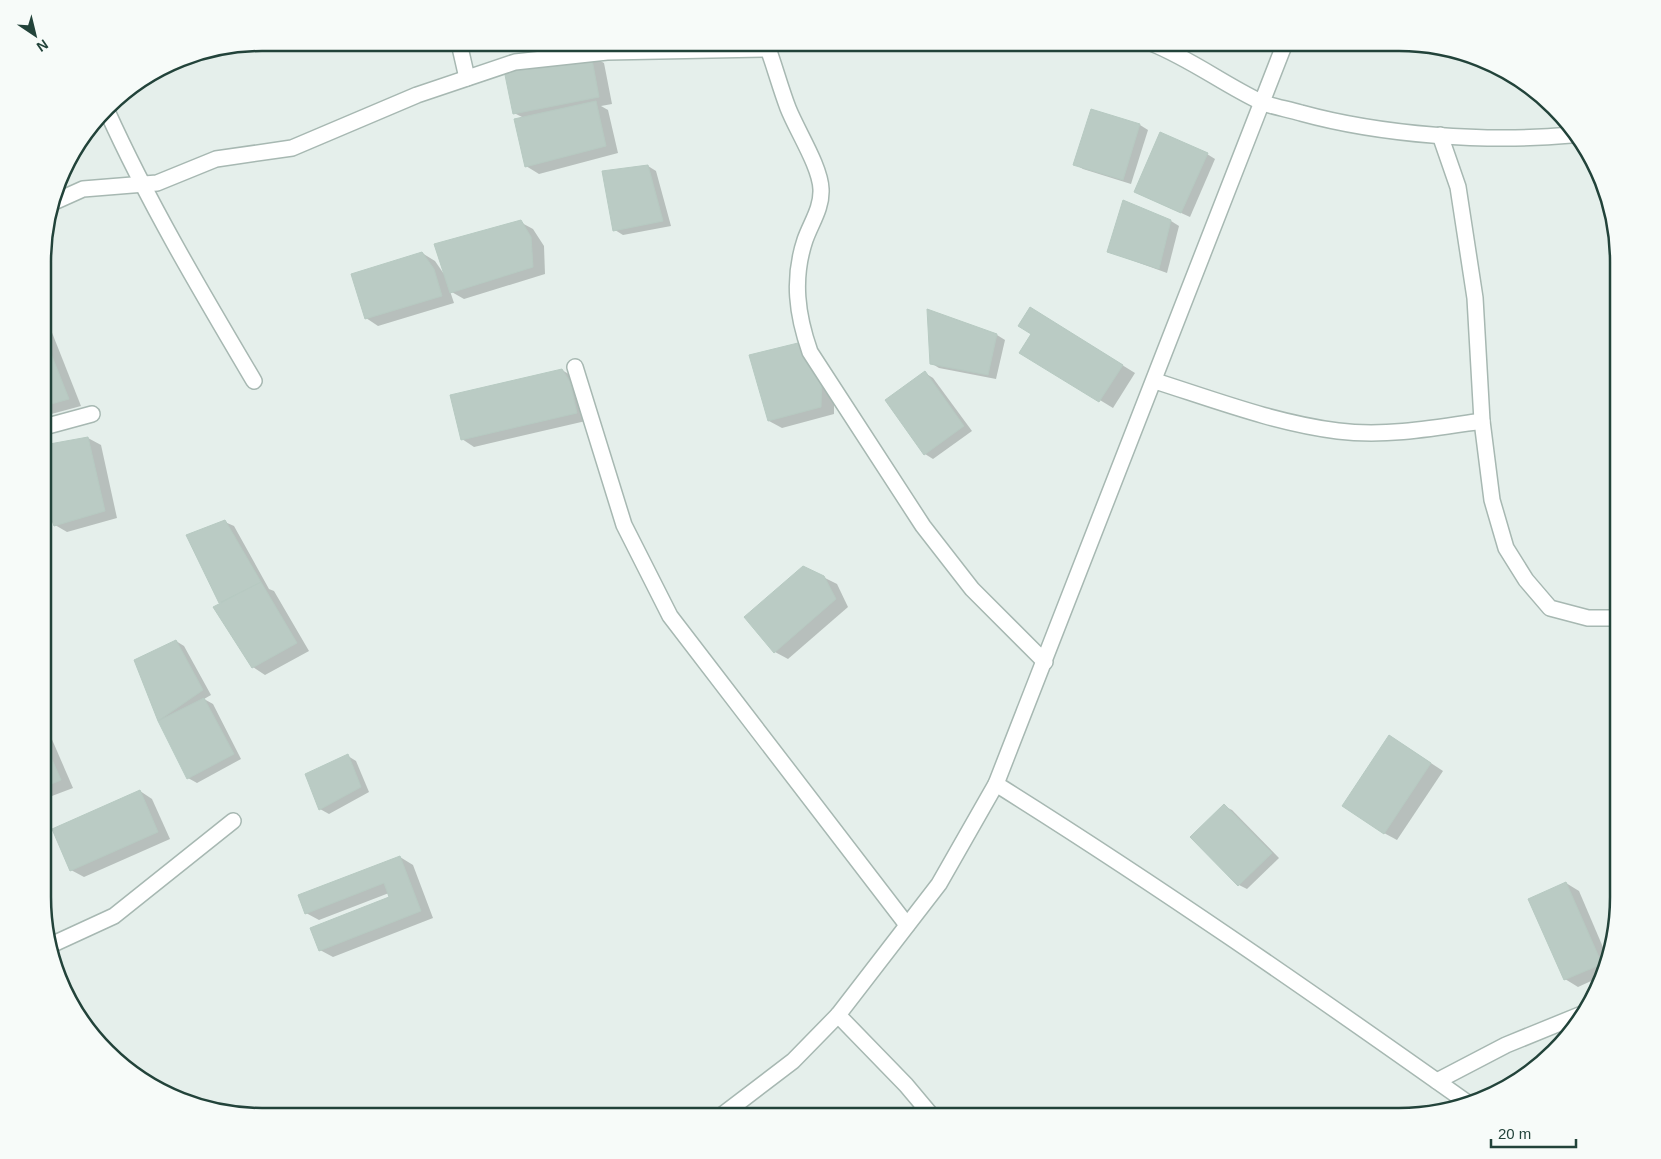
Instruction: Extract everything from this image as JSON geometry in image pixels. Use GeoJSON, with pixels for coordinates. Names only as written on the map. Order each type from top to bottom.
{"type":"FeatureCollection","features":[{"type":"Feature","properties":{"kind":"street"},"geometry":{"type":"LineString","coordinates":[[461,51],[467,78]]}},
{"type":"Feature","properties":{"kind":"street"},"geometry":{"type":"LineString","coordinates":[[61,199],[83,189],[157,183],[216,159],[292,148],[417,94],[515,62],[634,51]]}},
{"type":"Feature","properties":{"kind":"street"},"geometry":{"type":"LineString","coordinates":[[769,51],[788,109],[812,160],[821,188],[818,209],[805,241],[797,287],[800,322],[810,352],[923,526],[972,588],[1045,662]]}},
{"type":"Feature","properties":{"kind":"street"},"geometry":{"type":"LineString","coordinates":[[1171,51],[1262,102],[1333,122],[1440,135],[1530,139],[1567,135]]}},
{"type":"Feature","properties":{"kind":"street"},"geometry":{"type":"LineString","coordinates":[[731,1108],[793,1061],[838,1015],[939,884],[996,784],[1282,51]]}},
{"type":"Feature","properties":{"kind":"street"},"geometry":{"type":"LineString","coordinates":[[110,117],[143,184],[210,307],[254,381]]}},
{"type":"Feature","properties":{"kind":"street"},"geometry":{"type":"LineString","coordinates":[[1440,135],[1458,187],[1475,298],[1482,421],[1492,500],[1506,548],[1526,580],[1550,608],[1588,618],[1610,618]]}},
{"type":"Feature","properties":{"kind":"street"},"geometry":{"type":"LineString","coordinates":[[576,367],[624,525],[670,616],[907,925]]}},
{"type":"Feature","properties":{"kind":"street"},"geometry":{"type":"LineString","coordinates":[[1154,381],[1283,422],[1340,431],[1411,432],[1482,421]]}},
{"type":"Feature","properties":{"kind":"street"},"geometry":{"type":"LineString","coordinates":[[51,425],[92,414]]}},
{"type":"Feature","properties":{"kind":"street"},"geometry":{"type":"LineString","coordinates":[[996,784],[1268,962],[1461,1098]]}},
{"type":"Feature","properties":{"kind":"street"},"geometry":{"type":"LineString","coordinates":[[56,943],[114,916],[234,821]]}},
{"type":"Feature","properties":{"kind":"street"},"geometry":{"type":"LineString","coordinates":[[838,1015],[906,1085],[925,1108]]}},
{"type":"Feature","properties":{"kind":"street"},"geometry":{"type":"LineString","coordinates":[[1437,1081],[1506,1045],[1571,1019]]}},
{"type":"Feature","properties":{"kind":"building"},"geometry":{"type":"Polygon","coordinates":[[[591,54],[599,97],[513,114],[505,75],[517,69],[591,54]]]}},
{"type":"Feature","properties":{"kind":"building"},"geometry":{"type":"Polygon","coordinates":[[[596,101],[606,146],[525,167],[514,119],[596,101]]]}},
{"type":"Feature","properties":{"kind":"building"},"geometry":{"type":"Polygon","coordinates":[[[1091,109],[1140,124],[1123,180],[1073,165],[1091,109]]]}},
{"type":"Feature","properties":{"kind":"building"},"geometry":{"type":"Polygon","coordinates":[[[1160,132],[1208,153],[1181,213],[1134,192],[1160,132]]]}},
{"type":"Feature","properties":{"kind":"building"},"geometry":{"type":"Polygon","coordinates":[[[648,165],[663,221],[613,231],[602,171],[648,165]]]}},
{"type":"Feature","properties":{"kind":"building"},"geometry":{"type":"Polygon","coordinates":[[[1123,200],[1171,220],[1159,269],[1107,252],[1123,200]]]}},
{"type":"Feature","properties":{"kind":"building"},"geometry":{"type":"Polygon","coordinates":[[[521,220],[531,237],[533,267],[450,293],[434,244],[521,220]]]}},
{"type":"Feature","properties":{"kind":"building"},"geometry":{"type":"Polygon","coordinates":[[[422,252],[434,269],[442,296],[365,319],[351,274],[422,252]]]}},
{"type":"Feature","properties":{"kind":"building"},"geometry":{"type":"Polygon","coordinates":[[[1030,307],[1123,365],[1099,402],[1019,353],[1031,334],[1018,326],[1030,307]]]}},
{"type":"Feature","properties":{"kind":"building"},"geometry":{"type":"Polygon","coordinates":[[[927,309],[997,334],[988,375],[930,364],[927,309]]]}},
{"type":"Feature","properties":{"kind":"building"},"geometry":{"type":"Polygon","coordinates":[[[798,343],[822,370],[821,407],[768,421],[749,355],[798,343]]]}},
{"type":"Feature","properties":{"kind":"building"},"geometry":{"type":"Polygon","coordinates":[[[51,354],[69,399],[51,404],[51,354]]]}},
{"type":"Feature","properties":{"kind":"building"},"geometry":{"type":"Polygon","coordinates":[[[562,369],[570,382],[577,413],[461,440],[450,395],[562,369]]]}},
{"type":"Feature","properties":{"kind":"building"},"geometry":{"type":"Polygon","coordinates":[[[925,371],[964,426],[924,455],[885,400],[925,371]]]}},
{"type":"Feature","properties":{"kind":"building"},"geometry":{"type":"Polygon","coordinates":[[[88,437],[105,511],[54,526],[51,517],[51,444],[88,437]]]}},
{"type":"Feature","properties":{"kind":"building"},"geometry":{"type":"Polygon","coordinates":[[[225,520],[261,582],[219,603],[186,535],[225,520]]]}},
{"type":"Feature","properties":{"kind":"building"},"geometry":{"type":"Polygon","coordinates":[[[803,566],[824,576],[836,599],[774,653],[744,617],[803,566]]]}},
{"type":"Feature","properties":{"kind":"building"},"geometry":{"type":"Polygon","coordinates":[[[261,582],[297,643],[252,668],[213,607],[261,582]]]}},
{"type":"Feature","properties":{"kind":"building"},"geometry":{"type":"Polygon","coordinates":[[[176,640],[203,690],[158,721],[134,660],[176,640]]]}},
{"type":"Feature","properties":{"kind":"building"},"geometry":{"type":"Polygon","coordinates":[[[204,698],[234,754],[187,779],[158,721],[204,698]]]}},
{"type":"Feature","properties":{"kind":"building"},"geometry":{"type":"Polygon","coordinates":[[[1389,735],[1431,763],[1384,834],[1342,806],[1389,735]]]}},
{"type":"Feature","properties":{"kind":"building"},"geometry":{"type":"Polygon","coordinates":[[[348,754],[361,787],[319,810],[305,774],[348,754]]]}},
{"type":"Feature","properties":{"kind":"building"},"geometry":{"type":"Polygon","coordinates":[[[51,757],[61,780],[51,784],[51,757]]]}},
{"type":"Feature","properties":{"kind":"building"},"geometry":{"type":"Polygon","coordinates":[[[140,790],[158,832],[70,871],[52,829],[140,790]]]}},
{"type":"Feature","properties":{"kind":"building"},"geometry":{"type":"Polygon","coordinates":[[[1224,804],[1272,853],[1238,886],[1190,837],[1224,804]]]}},
{"type":"Feature","properties":{"kind":"building"},"geometry":{"type":"Polygon","coordinates":[[[400,856],[421,911],[319,951],[310,928],[389,897],[384,883],[305,914],[298,895],[400,856]]]}},
{"type":"Feature","properties":{"kind":"building"},"geometry":{"type":"Polygon","coordinates":[[[1566,882],[1600,960],[1598,966],[1564,980],[1528,899],[1566,882]]]}}]}
